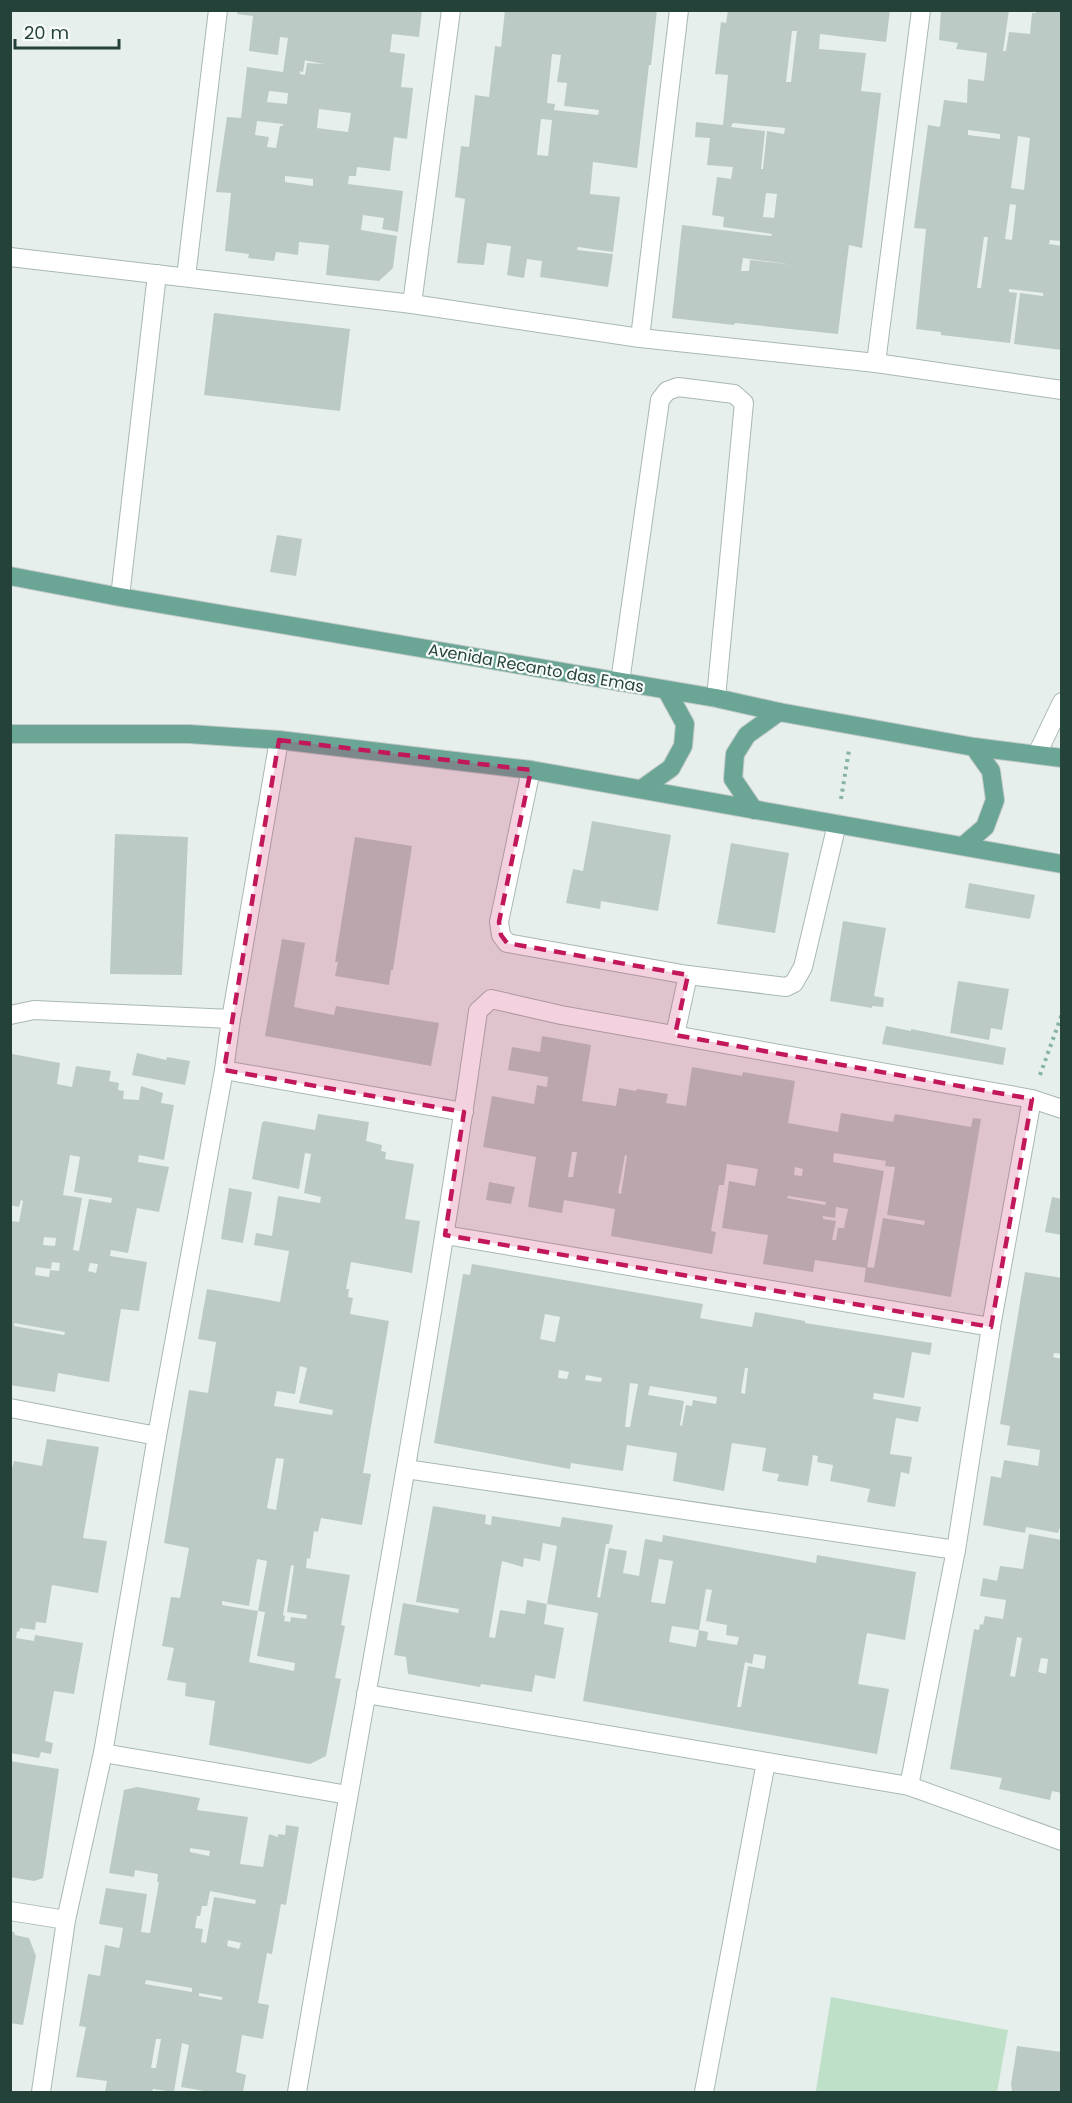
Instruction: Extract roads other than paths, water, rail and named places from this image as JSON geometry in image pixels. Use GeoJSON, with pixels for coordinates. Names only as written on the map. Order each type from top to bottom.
{"type":"FeatureCollection","features":[{"type":"Feature","properties":{"kind":"main road","name":"Avenida Recanto das Emas"},"geometry":{"type":"LineString","coordinates":[[10,576],[120,597],[716,698],[779,712],[974,747],[1062,758]]}},
{"type":"Feature","properties":{"kind":"main road"},"geometry":{"type":"LineString","coordinates":[[643,788],[671,768],[683,747],[685,724],[666,691]]}},
{"type":"Feature","properties":{"kind":"main road"},"geometry":{"type":"LineString","coordinates":[[754,810],[733,779],[735,754],[747,735],[779,712]]}},
{"type":"Feature","properties":{"kind":"main road"},"geometry":{"type":"LineString","coordinates":[[10,734],[189,734],[279,740],[531,770],[1062,864]]}},
{"type":"Feature","properties":{"kind":"main road"},"geometry":{"type":"LineString","coordinates":[[963,846],[985,827],[995,800],[991,771],[974,747]]}},
{"type":"Feature","properties":{"kind":"street"},"geometry":{"type":"LineString","coordinates":[[186,277],[218,10]]}},
{"type":"Feature","properties":{"kind":"street"},"geometry":{"type":"LineString","coordinates":[[412,304],[451,10]]}},
{"type":"Feature","properties":{"kind":"street"},"geometry":{"type":"LineString","coordinates":[[640,338],[679,10]]}},
{"type":"Feature","properties":{"kind":"street"},"geometry":{"type":"LineString","coordinates":[[876,363],[921,10]]}},
{"type":"Feature","properties":{"kind":"street"},"geometry":{"type":"LineString","coordinates":[[10,257],[412,304],[640,338],[876,363],[1062,390]]}},
{"type":"Feature","properties":{"kind":"street"},"geometry":{"type":"LineString","coordinates":[[120,597],[158,274]]}},
{"type":"Feature","properties":{"kind":"street"},"geometry":{"type":"LineString","coordinates":[[620,682],[660,400],[667,391],[678,387],[734,394],[744,403],[744,414],[716,698]]}},
{"type":"Feature","properties":{"kind":"street"},"geometry":{"type":"LineString","coordinates":[[1037,754],[1062,702]]}},
{"type":"Feature","properties":{"kind":"street"},"geometry":{"type":"LineString","coordinates":[[41,2092],[66,1920],[103,1753],[157,1436],[224,1071],[279,740]]}},
{"type":"Feature","properties":{"kind":"street"},"geometry":{"type":"LineString","coordinates":[[531,770],[499,922],[501,935],[507,943],[688,975],[786,987],[794,983],[803,967],[837,824]]}},
{"type":"Feature","properties":{"kind":"street"},"geometry":{"type":"LineString","coordinates":[[675,1035],[688,975]]}},
{"type":"Feature","properties":{"kind":"street"},"geometry":{"type":"LineString","coordinates":[[297,2092],[406,1469],[445,1235],[478,1011],[491,999],[561,1016],[1032,1099],[1062,1109]]}},
{"type":"Feature","properties":{"kind":"street"},"geometry":{"type":"LineString","coordinates":[[10,1015],[34,1010],[231,1019]]}},
{"type":"Feature","properties":{"kind":"street"},"geometry":{"type":"LineString","coordinates":[[224,1071],[464,1112]]}},
{"type":"Feature","properties":{"kind":"street"},"geometry":{"type":"LineString","coordinates":[[909,1786],[956,1550],[991,1327],[1032,1099]]}},
{"type":"Feature","properties":{"kind":"street"},"geometry":{"type":"LineString","coordinates":[[445,1235],[991,1327]]}},
{"type":"Feature","properties":{"kind":"street"},"geometry":{"type":"LineString","coordinates":[[10,1408],[157,1436]]}},
{"type":"Feature","properties":{"kind":"street"},"geometry":{"type":"LineString","coordinates":[[406,1469],[956,1550]]}},
{"type":"Feature","properties":{"kind":"street"},"geometry":{"type":"LineString","coordinates":[[366,1694],[909,1786],[1062,1841]]}},
{"type":"Feature","properties":{"kind":"street"},"geometry":{"type":"LineString","coordinates":[[103,1753],[348,1795]]}},
{"type":"Feature","properties":{"kind":"street"},"geometry":{"type":"LineString","coordinates":[[704,2092],[766,1762]]}},
{"type":"Feature","properties":{"kind":"street"},"geometry":{"type":"LineString","coordinates":[[10,1911],[66,1920]]}}]}
